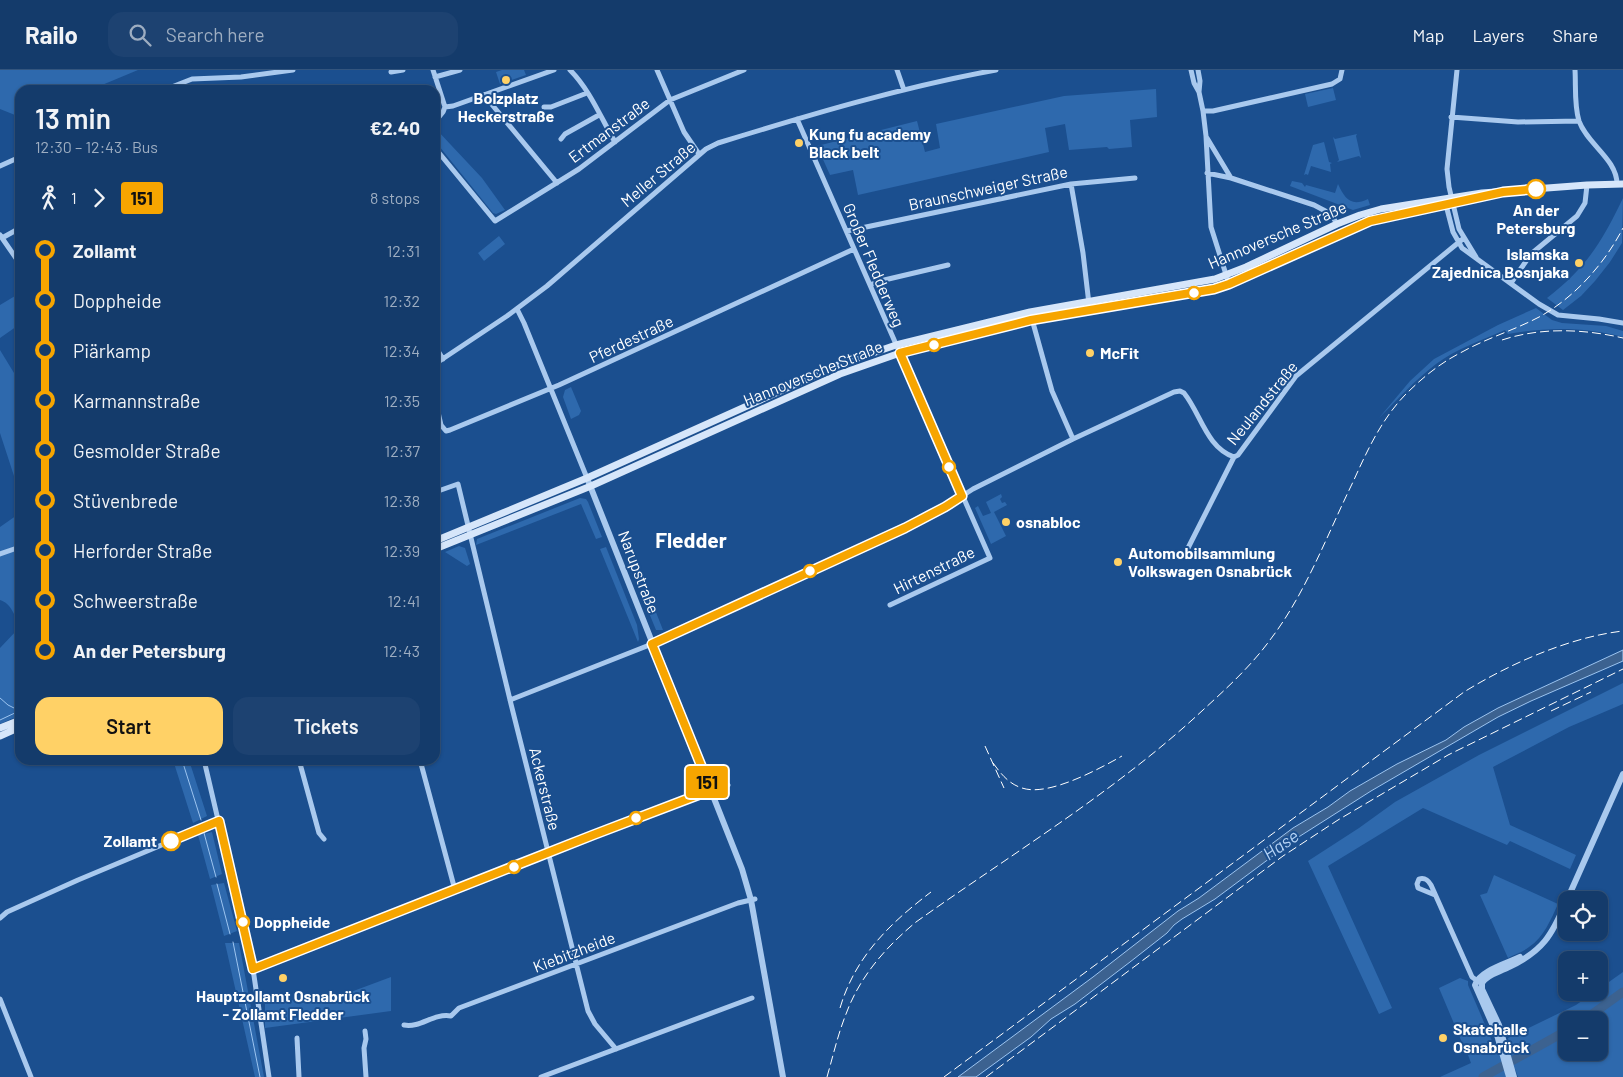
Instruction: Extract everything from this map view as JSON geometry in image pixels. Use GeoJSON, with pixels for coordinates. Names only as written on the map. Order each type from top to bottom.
{"type":"FeatureCollection","features":[{"type":"Feature","properties":{"kind":"main road"},"geometry":{"type":"LineString","coordinates":[[1450,202],[1463,195],[1620,184]]}},
{"type":"Feature","properties":{"kind":"main road","name":"Hannoversche Straße"},"geometry":{"type":"LineString","coordinates":[[440,539],[587,478],[838,364],[896,345],[1030,312],[1214,279],[1225,276],[1360,214],[1381,209],[1450,202]]}},
{"type":"Feature","properties":{"kind":"main road","name":"Hannoversche Straße"},"geometry":{"type":"LineString","coordinates":[[440,547],[591,486],[840,374],[900,353],[1031,320],[1214,289],[1366,222],[1450,202]]}},
{"type":"Feature","properties":{"kind":"main road"},"geometry":{"type":"LineString","coordinates":[[0,728],[15,722]]}},
{"type":"Feature","properties":{"kind":"main road"},"geometry":{"type":"LineString","coordinates":[[0,736],[15,729]]}},
{"type":"Feature","properties":{"kind":"street"},"geometry":{"type":"LineString","coordinates":[[177,85],[192,79],[248,76],[293,70]]}},
{"type":"Feature","properties":{"kind":"street"},"geometry":{"type":"LineString","coordinates":[[391,72],[403,70]]}},
{"type":"Feature","properties":{"kind":"street"},"geometry":{"type":"LineString","coordinates":[[433,70],[438,85]]}},
{"type":"Feature","properties":{"kind":"street"},"geometry":{"type":"LineString","coordinates":[[435,77],[460,70]]}},
{"type":"Feature","properties":{"kind":"street"},"geometry":{"type":"LineString","coordinates":[[445,107],[453,106],[554,70]]}},
{"type":"Feature","properties":{"kind":"street"},"geometry":{"type":"LineString","coordinates":[[570,70],[587,92],[615,142]]}},
{"type":"Feature","properties":{"kind":"street"},"geometry":{"type":"LineString","coordinates":[[657,70],[684,132],[699,154]]}},
{"type":"Feature","properties":{"kind":"street","name":"Ertmanstraße"},"geometry":{"type":"LineString","coordinates":[[440,154],[495,221],[557,183],[670,100],[728,73],[744,70]]}},
{"type":"Feature","properties":{"kind":"street"},"geometry":{"type":"LineString","coordinates":[[897,70],[904,90]]}},
{"type":"Feature","properties":{"kind":"street","name":"Meller Straße"},"geometry":{"type":"LineString","coordinates":[[440,362],[547,286],[699,154],[718,143],[797,118],[904,90],[996,70]]}},
{"type":"Feature","properties":{"kind":"street"},"geometry":{"type":"LineString","coordinates":[[1191,70],[1194,83],[1199,92]]}},
{"type":"Feature","properties":{"kind":"street"},"geometry":{"type":"LineString","coordinates":[[1198,70],[1199,92],[1206,136],[1211,227],[1229,284]]}},
{"type":"Feature","properties":{"kind":"street"},"geometry":{"type":"LineString","coordinates":[[1203,111],[1213,111],[1332,84],[1340,79],[1342,70]]}},
{"type":"Feature","properties":{"kind":"street"},"geometry":{"type":"LineString","coordinates":[[1457,70],[1451,117],[1448,169],[1452,232],[1458,243],[1467,253],[1547,310],[1558,315],[1599,318],[1623,323]]}},
{"type":"Feature","properties":{"kind":"street"},"geometry":{"type":"LineString","coordinates":[[1575,70],[1577,110],[1580,121],[1615,172],[1620,184]]}},
{"type":"Feature","properties":{"kind":"street"},"geometry":{"type":"LineString","coordinates":[[440,92],[445,107],[440,116]]}},
{"type":"Feature","properties":{"kind":"street"},"geometry":{"type":"LineString","coordinates":[[544,108],[551,107],[587,92]]}},
{"type":"Feature","properties":{"kind":"street"},"geometry":{"type":"LineString","coordinates":[[484,95],[557,183]]}},
{"type":"Feature","properties":{"kind":"street"},"geometry":{"type":"LineString","coordinates":[[561,139],[565,134],[599,114]]}},
{"type":"Feature","properties":{"kind":"street"},"geometry":{"type":"LineString","coordinates":[[1451,117],[1518,122],[1580,121]]}},
{"type":"Feature","properties":{"kind":"street","name":"Großer Fledderweg"},"geometry":{"type":"LineString","coordinates":[[797,118],[990,558]]}},
{"type":"Feature","properties":{"kind":"street"},"geometry":{"type":"LineString","coordinates":[[1206,136],[1231,178]]}},
{"type":"Feature","properties":{"kind":"street"},"geometry":{"type":"LineString","coordinates":[[0,166],[15,158]]}},
{"type":"Feature","properties":{"kind":"street"},"geometry":{"type":"LineString","coordinates":[[1207,173],[1231,178],[1294,197],[1323,208],[1331,214],[1337,224]]}},
{"type":"Feature","properties":{"kind":"street","name":"Braunschweiger Straße"},"geometry":{"type":"LineString","coordinates":[[847,231],[1071,184],[1136,178]]}},
{"type":"Feature","properties":{"kind":"street"},"geometry":{"type":"LineString","coordinates":[[1071,184],[1090,300],[1088,311]]}},
{"type":"Feature","properties":{"kind":"street"},"geometry":{"type":"LineString","coordinates":[[1511,283],[1531,254],[1577,216],[1585,203],[1587,185]]}},
{"type":"Feature","properties":{"kind":"street"},"geometry":{"type":"LineString","coordinates":[[1450,202],[1464,238],[1482,264]]}},
{"type":"Feature","properties":{"kind":"street"},"geometry":{"type":"LineString","coordinates":[[15,230],[1,236],[15,257]]}},
{"type":"Feature","properties":{"kind":"street","name":"Neulandstraße"},"geometry":{"type":"LineString","coordinates":[[1185,554],[1234,456],[1238,455],[1296,376],[1464,238]]}},
{"type":"Feature","properties":{"kind":"street","name":"Pferdestraße"},"geometry":{"type":"LineString","coordinates":[[440,421],[446,431],[450,430],[600,367],[854,249]]}},
{"type":"Feature","properties":{"kind":"street"},"geometry":{"type":"LineString","coordinates":[[870,285],[948,265]]}},
{"type":"Feature","properties":{"kind":"street","name":"Narupstraße"},"geometry":{"type":"LineString","coordinates":[[517,309],[591,486],[753,900],[783,1077]]}},
{"type":"Feature","properties":{"kind":"street"},"geometry":{"type":"LineString","coordinates":[[1030,312],[1052,391],[1073,439]]}},
{"type":"Feature","properties":{"kind":"street"},"geometry":{"type":"LineString","coordinates":[[440,355],[443,360]]}},
{"type":"Feature","properties":{"kind":"street"},"geometry":{"type":"LineString","coordinates":[[510,700],[652,644],[913,524],[973,489],[1073,439],[1174,392],[1180,391],[1184,393],[1215,444],[1224,454],[1234,456]]}},
{"type":"Feature","properties":{"kind":"street"},"geometry":{"type":"LineString","coordinates":[[441,490],[458,484],[467,527]]}},
{"type":"Feature","properties":{"kind":"street","name":"Ackerstraße"},"geometry":{"type":"LineString","coordinates":[[467,527],[576,964],[591,1017],[616,1049]]}},
{"type":"Feature","properties":{"kind":"street"},"geometry":{"type":"LineString","coordinates":[[0,554],[15,549]]}},
{"type":"Feature","properties":{"kind":"street","name":"Hirtenstraße"},"geometry":{"type":"LineString","coordinates":[[890,605],[990,558]]}},
{"type":"Feature","properties":{"kind":"street"},"geometry":{"type":"LineString","coordinates":[[205,765],[253,969],[269,1077]]}},
{"type":"Feature","properties":{"kind":"street"},"geometry":{"type":"LineString","coordinates":[[300,765],[319,833],[324,839]]}},
{"type":"Feature","properties":{"kind":"street"},"geometry":{"type":"LineString","coordinates":[[421,765],[454,890]]}},
{"type":"Feature","properties":{"kind":"street"},"geometry":{"type":"LineString","coordinates":[[1571,891],[1623,774]]}},
{"type":"Feature","properties":{"kind":"street"},"geometry":{"type":"LineString","coordinates":[[253,969],[548,853],[728,785]]}},
{"type":"Feature","properties":{"kind":"street"},"geometry":{"type":"LineString","coordinates":[[0,918],[6,912],[78,880],[219,821]]}},
{"type":"Feature","properties":{"kind":"street"},"geometry":{"type":"LineString","coordinates":[[1435,895],[1472,977],[1479,982],[1499,1025],[1511,1074]]}},
{"type":"Feature","properties":{"kind":"street","name":"Kiebitzheide"},"geometry":{"type":"LineString","coordinates":[[404,1025],[412,1026],[442,1014],[450,1016],[459,1008],[738,903],[753,900]]}},
{"type":"Feature","properties":{"kind":"street"},"geometry":{"type":"LineString","coordinates":[[1479,982],[1522,960],[1542,946],[1558,920]]}},
{"type":"Feature","properties":{"kind":"street"},"geometry":{"type":"LineString","coordinates":[[1479,982],[1482,975],[1524,955],[1531,954]]}},
{"type":"Feature","properties":{"kind":"street"},"geometry":{"type":"LineString","coordinates":[[540,1077],[752,998]]}},
{"type":"Feature","properties":{"kind":"street"},"geometry":{"type":"LineString","coordinates":[[0,999],[32,1077]]}},
{"type":"Feature","properties":{"kind":"street"},"geometry":{"type":"LineString","coordinates":[[365,1031],[366,1077]]}},
{"type":"Feature","properties":{"kind":"street"},"geometry":{"type":"LineString","coordinates":[[297,1038],[299,1077]]}},
{"type":"Feature","properties":{"kind":"shaded area"},"geometry":{"type":"Polygon","coordinates":[[[0,70],[138,70],[102,85],[15,85],[15,115],[0,109],[0,70]]]}},
{"type":"Feature","properties":{"kind":"shaded area","name":"Bolzplatz Heckerstraße"},"geometry":{"type":"Polygon","coordinates":[[[502,70],[524,70],[526,75],[500,84],[496,72],[502,70]]]}},
{"type":"Feature","properties":{"kind":"shaded area"},"geometry":{"type":"Polygon","coordinates":[[[1333,88],[1336,100],[1308,107],[1305,94],[1333,88]]]}},
{"type":"Feature","properties":{"kind":"shaded area"},"geometry":{"type":"Polygon","coordinates":[[[1156,89],[1157,117],[1130,120],[1132,147],[1069,150],[1065,124],[1045,128],[1049,152],[858,195],[853,170],[830,175],[817,146],[917,121],[925,152],[940,148],[936,124],[1064,96],[1156,89]]]}},
{"type":"Feature","properties":{"kind":"shaded area"},"geometry":{"type":"Polygon","coordinates":[[[440,133],[482,178],[505,210],[496,214],[493,213],[440,147],[440,133]]]}},
{"type":"Feature","properties":{"kind":"shaded area"},"geometry":{"type":"Polygon","coordinates":[[[1357,134],[1361,158],[1359,156],[1337,162],[1339,160],[1333,137],[1335,139],[1357,134]]]}},
{"type":"Feature","properties":{"kind":"shaded area"},"geometry":{"type":"Polygon","coordinates":[[[1324,142],[1329,162],[1332,163],[1330,164],[1331,172],[1311,166],[1308,175],[1304,175],[1313,145],[1324,142]]]}},
{"type":"Feature","properties":{"kind":"shaded area"},"geometry":{"type":"Polygon","coordinates":[[[1292,181],[1302,183],[1305,187],[1306,185],[1335,193],[1338,184],[1343,194],[1349,200],[1357,202],[1368,199],[1370,205],[1353,210],[1290,186],[1292,181]]]}},
{"type":"Feature","properties":{"kind":"shaded area"},"geometry":{"type":"Polygon","coordinates":[[[1623,198],[1622,243],[1595,281],[1581,296],[1563,310],[1547,298],[1583,265],[1608,228],[1623,198]]]}},
{"type":"Feature","properties":{"kind":"shaded area"},"geometry":{"type":"Polygon","coordinates":[[[499,236],[505,244],[484,261],[478,253],[499,236]]]}},
{"type":"Feature","properties":{"kind":"shaded area"},"geometry":{"type":"Polygon","coordinates":[[[15,296],[15,328],[0,338],[0,305],[15,296]]]}},
{"type":"Feature","properties":{"kind":"shaded area"},"geometry":{"type":"Polygon","coordinates":[[[1536,308],[1552,320],[1562,323],[1606,326],[1623,331],[1623,337],[1594,331],[1566,329],[1508,334],[1505,330],[1461,349],[1436,364],[1413,383],[1379,418],[1410,381],[1434,359],[1498,325],[1536,308]]]}},
{"type":"Feature","properties":{"kind":"shaded area"},"geometry":{"type":"Polygon","coordinates":[[[0,350],[15,372],[14,476],[0,433],[0,350]]]}},
{"type":"Feature","properties":{"kind":"shaded area"},"geometry":{"type":"Polygon","coordinates":[[[571,387],[581,411],[579,415],[571,419],[563,397],[565,390],[571,387]]]}},
{"type":"Feature","properties":{"kind":"shaded area"},"geometry":{"type":"Polygon","coordinates":[[[1001,494],[1002,497],[1000,499],[1002,503],[1005,502],[1007,505],[994,512],[1006,536],[991,544],[975,508],[978,506],[983,516],[991,513],[986,502],[1001,494]]]}},
{"type":"Feature","properties":{"kind":"shaded area"},"geometry":{"type":"Polygon","coordinates":[[[580,498],[586,499],[588,502],[602,537],[596,539],[581,504],[476,545],[477,539],[580,498]]]}},
{"type":"Feature","properties":{"kind":"shaded area"},"geometry":{"type":"Polygon","coordinates":[[[15,516],[15,617],[7,604],[0,600],[0,527],[15,516]]]}},
{"type":"Feature","properties":{"kind":"shaded area"},"geometry":{"type":"Polygon","coordinates":[[[459,546],[465,548],[470,564],[467,566],[445,552],[459,546]]]}},
{"type":"Feature","properties":{"kind":"shaded area"},"geometry":{"type":"Polygon","coordinates":[[[606,547],[637,625],[638,642],[600,549],[606,547]]]}},
{"type":"Feature","properties":{"kind":"shaded area"},"geometry":{"type":"Polygon","coordinates":[[[643,590],[645,593],[648,592],[663,630],[656,630],[640,591],[643,590]]]}},
{"type":"Feature","properties":{"kind":"shaded area"},"geometry":{"type":"Polygon","coordinates":[[[15,632],[15,717],[0,724],[0,648],[15,632]]]}},
{"type":"Feature","properties":{"kind":"shaded area"},"geometry":{"type":"Polygon","coordinates":[[[1623,683],[1623,704],[1569,727],[1493,767],[1510,825],[1576,855],[1570,869],[1510,841],[1507,845],[1423,808],[1328,866],[1392,1008],[1379,1014],[1308,861],[1395,802],[1479,755],[1623,683]]]}},
{"type":"Feature","properties":{"kind":"shaded area"},"geometry":{"type":"Polygon","coordinates":[[[175,765],[191,765],[207,816],[193,823],[175,765]]]}},
{"type":"Feature","properties":{"kind":"shaded area"},"geometry":{"type":"Polygon","coordinates":[[[212,832],[222,874],[210,879],[198,835],[212,832]]]}},
{"type":"Feature","properties":{"kind":"shaded area"},"geometry":{"type":"Polygon","coordinates":[[[1494,875],[1558,904],[1539,938],[1527,949],[1508,958],[1480,895],[1487,893],[1494,875]]]}},
{"type":"Feature","properties":{"kind":"shaded area"},"geometry":{"type":"Polygon","coordinates":[[[224,883],[237,931],[224,936],[211,885],[224,883]]]}},
{"type":"Feature","properties":{"kind":"shaded area"},"geometry":{"type":"Polygon","coordinates":[[[225,943],[239,943],[264,1077],[255,1077],[225,943]]]}},
{"type":"Feature","properties":{"kind":"shaded area"},"geometry":{"type":"Polygon","coordinates":[[[1623,972],[1623,1077],[1518,1077],[1515,1069],[1505,1074],[1506,1077],[1440,1077],[1471,1063],[1468,1055],[1495,1044],[1500,1053],[1507,1056],[1511,1054],[1508,1038],[1558,1014],[1558,1061],[1608,1061],[1608,1011],[1564,1011],[1582,1001],[1608,1001],[1608,983],[1623,972]]]}},
{"type":"Feature","properties":{"kind":"shaded area"},"geometry":{"type":"Polygon","coordinates":[[[391,977],[391,1011],[265,1028],[265,1004],[348,993],[391,977]]]}},
{"type":"Feature","properties":{"kind":"shaded area"},"geometry":{"type":"Polygon","coordinates":[[[1460,978],[1468,981],[1492,1041],[1466,1052],[1439,988],[1460,978]]]}},
{"type":"Feature","properties":{"kind":"water"},"geometry":{"type":"Polygon","coordinates":[[[1623,650],[1623,661],[1498,717],[1371,791],[1297,838],[1215,899],[1182,919],[1130,962],[1075,1004],[1051,1019],[1031,1037],[976,1077],[958,1077],[1178,911],[1199,898],[1293,828],[1350,791],[1397,764],[1446,740],[1464,727],[1498,708],[1623,650]]]}},
{"type":"Feature","properties":{"kind":"waterway"},"geometry":{"type":"LineString","coordinates":[[0,698],[15,708]]}},
{"type":"Feature","properties":{"kind":"waterway"},"geometry":{"type":"LineString","coordinates":[[0,720],[15,713]]}},
{"type":"Feature","properties":{"kind":"waterway"},"geometry":{"type":"LineString","coordinates":[[184,765],[201,820]]}},
{"type":"Feature","properties":{"kind":"waterway"},"geometry":{"type":"LineString","coordinates":[[204,833],[216,877]]}},
{"type":"Feature","properties":{"kind":"waterway"},"geometry":{"type":"LineString","coordinates":[[217,884],[230,934]]}},
{"type":"Feature","properties":{"kind":"waterway"},"geometry":{"type":"LineString","coordinates":[[233,942],[260,1077]]}},
{"type":"Feature","properties":{"kind":"waterway","name":"Hase"},"geometry":{"type":"LineString","coordinates":[[1597,1011],[1623,992]]}},
{"type":"Feature","properties":{"kind":"waterway","name":"Hase"},"geometry":{"type":"LineString","coordinates":[[1483,1077],[1558,1035]]}},
{"type":"Feature","properties":{"kind":"railway"},"geometry":{"type":"LineString","coordinates":[[827,1077],[840,1029],[852,1000],[866,975],[894,942],[916,922],[1135,768],[1170,740],[1230,685],[1255,659],[1283,622],[1294,603],[1315,563],[1369,447],[1382,425],[1405,395],[1432,371],[1454,356],[1541,316],[1566,299],[1578,289],[1608,254],[1623,228]]}},
{"type":"Feature","properties":{"kind":"railway"},"geometry":{"type":"LineString","coordinates":[[1502,340],[1547,331],[1578,331],[1623,338]]}},
{"type":"Feature","properties":{"kind":"railway"},"geometry":{"type":"LineString","coordinates":[[944,1077],[1464,692],[1540,653],[1582,639],[1623,631]]}},
{"type":"Feature","properties":{"kind":"railway"},"geometry":{"type":"LineString","coordinates":[[986,1077],[1283,856],[1338,820],[1448,755],[1623,669]]}},
{"type":"Feature","properties":{"kind":"railway"},"geometry":{"type":"LineString","coordinates":[[1551,711],[1591,692]]}},
{"type":"Feature","properties":{"kind":"railway"},"geometry":{"type":"LineString","coordinates":[[985,746],[1004,788]]}},
{"type":"Feature","properties":{"kind":"railway"},"geometry":{"type":"LineString","coordinates":[[993,763],[1002,775],[1013,784],[1033,790],[1045,789],[1073,780],[1122,756]]}},
{"type":"Feature","properties":{"kind":"railway"},"geometry":{"type":"LineString","coordinates":[[840,1008],[846,990],[864,957],[901,916],[931,892]]}},
{"type":"Feature","properties":{"kind":"bus line","name":"151"},"geometry":{"type":"LineString","coordinates":[[171,841],[219,821],[253,969],[711,790],[652,644],[905,528],[962,496],[900,353],[1031,320],[1214,289],[1370,221],[1503,192],[1536,189]]}},
{"type":"Feature","properties":{"kind":"place","name":"Bolzplatz Heckerstraße"},"geometry":{"type":"Point","coordinates":[506,80]}},
{"type":"Feature","properties":{"kind":"place","name":"Kung fu academy Black belt"},"geometry":{"type":"Point","coordinates":[799,143]}},
{"type":"Feature","properties":{"kind":"place","name":"An der Petersburg"},"geometry":{"type":"Point","coordinates":[1536,189]}},
{"type":"Feature","properties":{"kind":"place","name":"Islamska Zajednica Bosnjaka"},"geometry":{"type":"Point","coordinates":[1579,263]}},
{"type":"Feature","properties":{"kind":"place","name":"McFit"},"geometry":{"type":"Point","coordinates":[1090,353]}},
{"type":"Feature","properties":{"kind":"place","name":"osnabloc"},"geometry":{"type":"Point","coordinates":[1006,522]}},
{"type":"Feature","properties":{"kind":"place","name":"Automobilsammlung Volkswagen Osnabrück"},"geometry":{"type":"Point","coordinates":[1118,562]}},
{"type":"Feature","properties":{"kind":"place","name":"Zollamt"},"geometry":{"type":"Point","coordinates":[171,841]}},
{"type":"Feature","properties":{"kind":"place","name":"Doppheide"},"geometry":{"type":"Point","coordinates":[243,922]}},
{"type":"Feature","properties":{"kind":"place","name":"Hauptzollamt Osnabrück - Zollamt Fledder"},"geometry":{"type":"Point","coordinates":[283,978]}},
{"type":"Feature","properties":{"kind":"place","name":"Skatehalle Osnabrück"},"geometry":{"type":"Point","coordinates":[1443,1038]}},
{"type":"Feature","properties":{"kind":"district","name":"Fledder"},"geometry":{"type":"Point","coordinates":[691,541]}}]}
